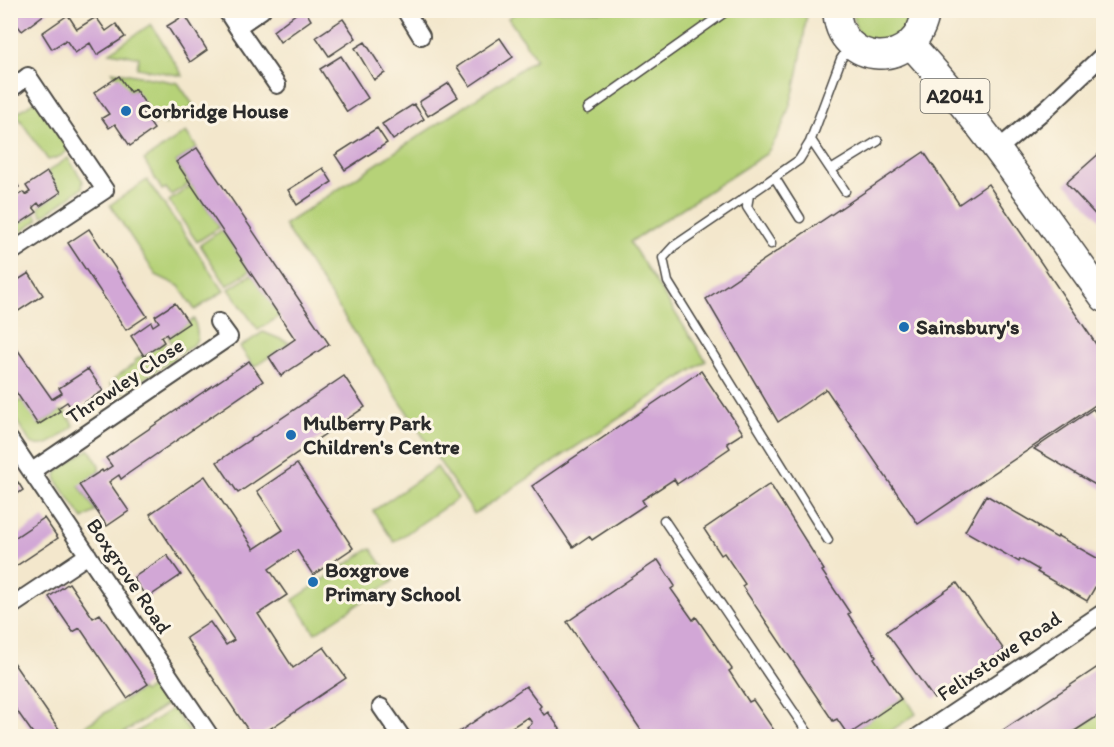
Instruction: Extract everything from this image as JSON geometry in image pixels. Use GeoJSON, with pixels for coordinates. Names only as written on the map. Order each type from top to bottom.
{"type":"FeatureCollection","features":[{"type":"Feature","properties":{"kind":"main road"},"geometry":{"type":"LineString","coordinates":[[837,10],[839,25],[851,44],[867,53],[881,55],[894,54],[911,45],[919,35],[927,10]]}},
{"type":"Feature","properties":{"kind":"main road","name":"A2041"},"geometry":{"type":"LineString","coordinates":[[911,45],[997,150],[1104,297]]}},
{"type":"Feature","properties":{"kind":"street"},"geometry":{"type":"LineString","coordinates":[[226,10],[277,86]]}},
{"type":"Feature","properties":{"kind":"street"},"geometry":{"type":"LineString","coordinates":[[237,27],[262,10]]}},
{"type":"Feature","properties":{"kind":"street"},"geometry":{"type":"LineString","coordinates":[[405,10],[421,36]]}},
{"type":"Feature","properties":{"kind":"street"},"geometry":{"type":"LineString","coordinates":[[997,150],[1048,107],[1104,54]]}},
{"type":"Feature","properties":{"kind":"street"},"geometry":{"type":"LineString","coordinates":[[10,253],[105,189],[28,76],[15,86]]}},
{"type":"Feature","properties":{"kind":"street","name":"Throwley Close"},"geometry":{"type":"LineString","coordinates":[[32,471],[229,337],[219,322]]}},
{"type":"Feature","properties":{"kind":"street","name":"Boxgrove Road"},"geometry":{"type":"LineString","coordinates":[[10,440],[210,736]]}},
{"type":"Feature","properties":{"kind":"street"},"geometry":{"type":"LineString","coordinates":[[10,607],[88,555]]}},
{"type":"Feature","properties":{"kind":"street","name":"Felixstowe Road"},"geometry":{"type":"LineString","coordinates":[[919,736],[1104,612]]}},
{"type":"Feature","properties":{"kind":"street"},"geometry":{"type":"LineString","coordinates":[[381,707],[401,736]]}},
{"type":"Feature","properties":{"kind":"lane"},"geometry":{"type":"LineString","coordinates":[[588,109],[728,10]]}},
{"type":"Feature","properties":{"kind":"lane"},"geometry":{"type":"LineString","coordinates":[[828,540],[668,282],[663,258],[674,246],[799,160],[811,140],[841,59],[851,44]]}},
{"type":"Feature","properties":{"kind":"lane"},"geometry":{"type":"LineString","coordinates":[[811,140],[845,191]]}},
{"type":"Feature","properties":{"kind":"lane"},"geometry":{"type":"LineString","coordinates":[[831,170],[878,141]]}},
{"type":"Feature","properties":{"kind":"lane"},"geometry":{"type":"LineString","coordinates":[[775,178],[800,218]]}},
{"type":"Feature","properties":{"kind":"lane"},"geometry":{"type":"LineString","coordinates":[[749,195],[747,207],[771,244]]}},
{"type":"Feature","properties":{"kind":"lane"},"geometry":{"type":"LineString","coordinates":[[664,520],[810,736]]}},
{"type":"Feature","properties":{"kind":"green space"},"geometry":{"type":"Polygon","coordinates":[[[518,11],[807,11],[799,67],[790,105],[784,123],[766,154],[630,242],[706,361],[474,514],[284,225],[536,59],[508,18],[518,11]]]}},
{"type":"Feature","properties":{"kind":"green space"},"geometry":{"type":"Polygon","coordinates":[[[854,11],[910,11],[909,26],[895,42],[868,42],[856,28],[854,11]]]}},
{"type":"Feature","properties":{"kind":"green space"},"geometry":{"type":"Polygon","coordinates":[[[151,24],[183,76],[137,68],[139,57],[110,52],[151,24]]]}},
{"type":"Feature","properties":{"kind":"green space"},"geometry":{"type":"Polygon","coordinates":[[[112,71],[178,83],[194,106],[165,124],[162,118],[152,125],[143,113],[135,89],[130,92],[112,71]]]}},
{"type":"Feature","properties":{"kind":"green space"},"geometry":{"type":"Polygon","coordinates":[[[36,100],[69,147],[54,159],[48,160],[16,114],[36,100]]]}},
{"type":"Feature","properties":{"kind":"green space"},"geometry":{"type":"Polygon","coordinates":[[[186,132],[197,148],[176,162],[190,183],[171,195],[166,188],[162,190],[144,160],[186,132]]]}},
{"type":"Feature","properties":{"kind":"green space"},"geometry":{"type":"Polygon","coordinates":[[[68,158],[83,181],[82,188],[43,216],[39,209],[40,206],[60,192],[47,172],[68,158]]]}},
{"type":"Feature","properties":{"kind":"green space"},"geometry":{"type":"Polygon","coordinates":[[[147,180],[224,291],[195,310],[179,286],[156,275],[110,205],[147,180]]]}},
{"type":"Feature","properties":{"kind":"green space"},"geometry":{"type":"Polygon","coordinates":[[[192,185],[220,227],[197,242],[169,201],[192,185]]]}},
{"type":"Feature","properties":{"kind":"green space"},"geometry":{"type":"Polygon","coordinates":[[[35,213],[39,219],[11,238],[11,229],[35,213]]]}},
{"type":"Feature","properties":{"kind":"green space"},"geometry":{"type":"Polygon","coordinates":[[[222,230],[250,271],[227,286],[200,245],[222,230]]]}},
{"type":"Feature","properties":{"kind":"green space"},"geometry":{"type":"Polygon","coordinates":[[[252,274],[280,316],[258,330],[229,289],[252,274]]]}},
{"type":"Feature","properties":{"kind":"green space"},"geometry":{"type":"Polygon","coordinates":[[[194,319],[197,332],[196,341],[179,354],[168,337],[194,319]]]}},
{"type":"Feature","properties":{"kind":"green space"},"geometry":{"type":"Polygon","coordinates":[[[263,332],[290,343],[254,367],[240,347],[263,332]]]}},
{"type":"Feature","properties":{"kind":"green space"},"geometry":{"type":"Polygon","coordinates":[[[164,342],[175,358],[118,396],[110,384],[115,381],[114,379],[135,363],[134,361],[164,342]]]}},
{"type":"Feature","properties":{"kind":"green space"},"geometry":{"type":"Polygon","coordinates":[[[22,400],[39,425],[60,411],[65,411],[74,426],[47,444],[36,445],[30,442],[10,407],[22,400]]]}},
{"type":"Feature","properties":{"kind":"green space"},"geometry":{"type":"Polygon","coordinates":[[[89,449],[99,465],[99,472],[79,486],[96,511],[83,519],[57,481],[56,474],[89,449]]]}},
{"type":"Feature","properties":{"kind":"green space"},"geometry":{"type":"Polygon","coordinates":[[[437,467],[458,498],[394,542],[373,511],[437,467]]]}},
{"type":"Feature","properties":{"kind":"green space"},"geometry":{"type":"Polygon","coordinates":[[[371,548],[393,581],[315,633],[293,600],[371,548]]]}},
{"type":"Feature","properties":{"kind":"green space"},"geometry":{"type":"Polygon","coordinates":[[[156,684],[169,703],[119,736],[70,736],[141,689],[144,692],[156,684]]]}},
{"type":"Feature","properties":{"kind":"green space"},"geometry":{"type":"Polygon","coordinates":[[[905,696],[916,714],[883,736],[846,736],[905,696]]]}},
{"type":"Feature","properties":{"kind":"green space"},"geometry":{"type":"Polygon","coordinates":[[[173,708],[191,735],[131,736],[173,708]]]}},
{"type":"Feature","properties":{"kind":"green space"},"geometry":{"type":"Polygon","coordinates":[[[1103,712],[1103,736],[1067,736],[1103,712]]]}},
{"type":"Feature","properties":{"kind":"building"},"geometry":{"type":"Polygon","coordinates":[[[10,10],[50,10],[22,31],[10,16],[10,10]]]}},
{"type":"Feature","properties":{"kind":"building"},"geometry":{"type":"Polygon","coordinates":[[[301,10],[305,10],[311,20],[280,42],[273,31],[301,10]]]}},
{"type":"Feature","properties":{"kind":"building"},"geometry":{"type":"Polygon","coordinates":[[[68,15],[77,29],[96,17],[106,31],[116,24],[125,37],[97,55],[90,43],[75,53],[66,40],[52,49],[42,33],[68,15]]]}},
{"type":"Feature","properties":{"kind":"building"},"geometry":{"type":"Polygon","coordinates":[[[185,15],[207,50],[190,62],[167,26],[185,15]]]}},
{"type":"Feature","properties":{"kind":"building"},"geometry":{"type":"Polygon","coordinates":[[[343,19],[356,38],[329,56],[316,37],[343,19]]]}},
{"type":"Feature","properties":{"kind":"building"},"geometry":{"type":"Polygon","coordinates":[[[500,38],[513,57],[470,86],[457,67],[500,38]]]}},
{"type":"Feature","properties":{"kind":"building"},"geometry":{"type":"Polygon","coordinates":[[[365,42],[385,73],[374,80],[355,48],[365,42]]]}},
{"type":"Feature","properties":{"kind":"building"},"geometry":{"type":"Polygon","coordinates":[[[341,56],[368,98],[347,112],[320,69],[341,56]]]}},
{"type":"Feature","properties":{"kind":"building","name":"Corbridge House"},"geometry":{"type":"Polygon","coordinates":[[[119,76],[130,92],[135,89],[149,109],[143,113],[154,129],[130,146],[115,124],[109,128],[102,118],[109,114],[94,93],[119,76]]]}},
{"type":"Feature","properties":{"kind":"building"},"geometry":{"type":"Polygon","coordinates":[[[449,83],[458,97],[428,116],[419,102],[449,83]]]}},
{"type":"Feature","properties":{"kind":"building"},"geometry":{"type":"Polygon","coordinates":[[[414,104],[424,119],[393,140],[382,124],[414,104]]]}},
{"type":"Feature","properties":{"kind":"building"},"geometry":{"type":"Polygon","coordinates":[[[377,128],[387,143],[345,170],[335,155],[377,128]]]}},
{"type":"Feature","properties":{"kind":"building"},"geometry":{"type":"Polygon","coordinates":[[[197,148],[329,344],[281,376],[269,357],[295,339],[176,162],[197,148]]]}},
{"type":"Feature","properties":{"kind":"building"},"geometry":{"type":"Polygon","coordinates":[[[1102,151],[1104,153],[1104,224],[1066,183],[1102,151]]]}},
{"type":"Feature","properties":{"kind":"building","name":"Sainsbury's"},"geometry":{"type":"Polygon","coordinates":[[[924,152],[959,204],[988,184],[1104,356],[1104,399],[918,524],[826,389],[778,422],[706,299],[924,152]]]}},
{"type":"Feature","properties":{"kind":"building"},"geometry":{"type":"Polygon","coordinates":[[[323,168],[332,182],[297,205],[288,190],[323,168]]]}},
{"type":"Feature","properties":{"kind":"building"},"geometry":{"type":"Polygon","coordinates":[[[47,172],[61,192],[40,206],[38,203],[33,207],[37,212],[16,226],[10,218],[10,200],[23,192],[25,195],[30,192],[26,186],[47,172]]]}},
{"type":"Feature","properties":{"kind":"building"},"geometry":{"type":"Polygon","coordinates":[[[10,173],[19,187],[10,192],[10,173]]]}},
{"type":"Feature","properties":{"kind":"building"},"geometry":{"type":"Polygon","coordinates":[[[89,229],[147,316],[126,330],[68,243],[89,229]]]}},
{"type":"Feature","properties":{"kind":"building"},"geometry":{"type":"Polygon","coordinates":[[[29,273],[43,295],[11,316],[10,285],[29,273]]]}},
{"type":"Feature","properties":{"kind":"building"},"geometry":{"type":"Polygon","coordinates":[[[175,303],[189,323],[168,337],[166,334],[161,337],[164,342],[144,356],[131,336],[151,322],[153,326],[159,322],[155,316],[175,303]]]}},
{"type":"Feature","properties":{"kind":"building"},"geometry":{"type":"Polygon","coordinates":[[[10,339],[52,399],[62,393],[59,388],[88,369],[103,391],[73,410],[67,402],[58,408],[60,411],[38,425],[10,383],[10,339]]]}},
{"type":"Feature","properties":{"kind":"building"},"geometry":{"type":"Polygon","coordinates":[[[249,361],[263,381],[121,479],[119,475],[109,482],[129,511],[107,526],[79,485],[112,466],[106,458],[249,361]]]}},
{"type":"Feature","properties":{"kind":"building"},"geometry":{"type":"Polygon","coordinates":[[[701,371],[743,433],[727,443],[730,448],[677,484],[674,479],[642,500],[645,505],[592,540],[589,536],[573,547],[532,486],[701,371]]]}},
{"type":"Feature","properties":{"kind":"building","name":"Mulberry Park Children's Centre"},"geometry":{"type":"Polygon","coordinates":[[[344,376],[365,407],[238,493],[217,462],[344,376]]]}},
{"type":"Feature","properties":{"kind":"building"},"geometry":{"type":"Polygon","coordinates":[[[1093,409],[1104,423],[1104,490],[1034,449],[1093,409]]]}},
{"type":"Feature","properties":{"kind":"building"},"geometry":{"type":"Polygon","coordinates":[[[297,464],[353,548],[313,575],[297,550],[269,569],[287,595],[258,614],[293,668],[324,647],[346,678],[259,736],[252,736],[186,638],[210,622],[226,645],[234,640],[150,514],[205,476],[254,549],[283,530],[257,491],[297,464]]]}},
{"type":"Feature","properties":{"kind":"building"},"geometry":{"type":"Polygon","coordinates":[[[18,482],[23,490],[10,499],[10,486],[18,482]]]}},
{"type":"Feature","properties":{"kind":"building"},"geometry":{"type":"Polygon","coordinates":[[[770,484],[901,699],[848,735],[837,719],[833,721],[742,586],[745,584],[724,553],[721,555],[704,529],[770,484]]]}},
{"type":"Feature","properties":{"kind":"building"},"geometry":{"type":"Polygon","coordinates":[[[986,495],[1057,538],[1058,536],[1104,562],[1104,572],[1087,601],[1037,572],[1039,570],[1020,559],[1019,562],[965,531],[986,495]]]}},
{"type":"Feature","properties":{"kind":"building"},"geometry":{"type":"Polygon","coordinates":[[[44,518],[58,538],[10,570],[10,541],[44,518]]]}},
{"type":"Feature","properties":{"kind":"building"},"geometry":{"type":"Polygon","coordinates":[[[167,555],[181,575],[147,598],[133,578],[167,555]]]}},
{"type":"Feature","properties":{"kind":"building"},"geometry":{"type":"Polygon","coordinates":[[[658,560],[675,586],[671,589],[693,620],[696,617],[732,669],[729,671],[749,702],[753,700],[778,736],[645,736],[567,622],[658,560]]]}},
{"type":"Feature","properties":{"kind":"building"},"geometry":{"type":"Polygon","coordinates":[[[69,583],[93,618],[100,614],[148,684],[127,698],[80,628],[73,632],[49,597],[69,583]]]}},
{"type":"Feature","properties":{"kind":"building"},"geometry":{"type":"Polygon","coordinates":[[[957,583],[1004,650],[934,699],[886,632],[957,583]]]}},
{"type":"Feature","properties":{"kind":"building"},"geometry":{"type":"Polygon","coordinates":[[[10,658],[64,736],[34,735],[10,701],[10,658]]]}},
{"type":"Feature","properties":{"kind":"building"},"geometry":{"type":"Polygon","coordinates":[[[1104,663],[1104,712],[1067,736],[994,736],[1104,663]]]}},
{"type":"Feature","properties":{"kind":"building"},"geometry":{"type":"Polygon","coordinates":[[[526,686],[541,706],[539,708],[544,715],[548,712],[565,736],[533,736],[527,727],[532,723],[528,717],[498,736],[453,736],[526,686]]]}},
{"type":"Feature","properties":{"kind":"place","name":"Corbridge House"},"geometry":{"type":"Point","coordinates":[126,111]}},
{"type":"Feature","properties":{"kind":"place","name":"Sainsbury's"},"geometry":{"type":"Point","coordinates":[904,327]}},
{"type":"Feature","properties":{"kind":"place","name":"Mulberry Park Children's Centre"},"geometry":{"type":"Point","coordinates":[291,435]}},
{"type":"Feature","properties":{"kind":"place","name":"Boxgrove Primary School"},"geometry":{"type":"Point","coordinates":[313,582]}}]}
